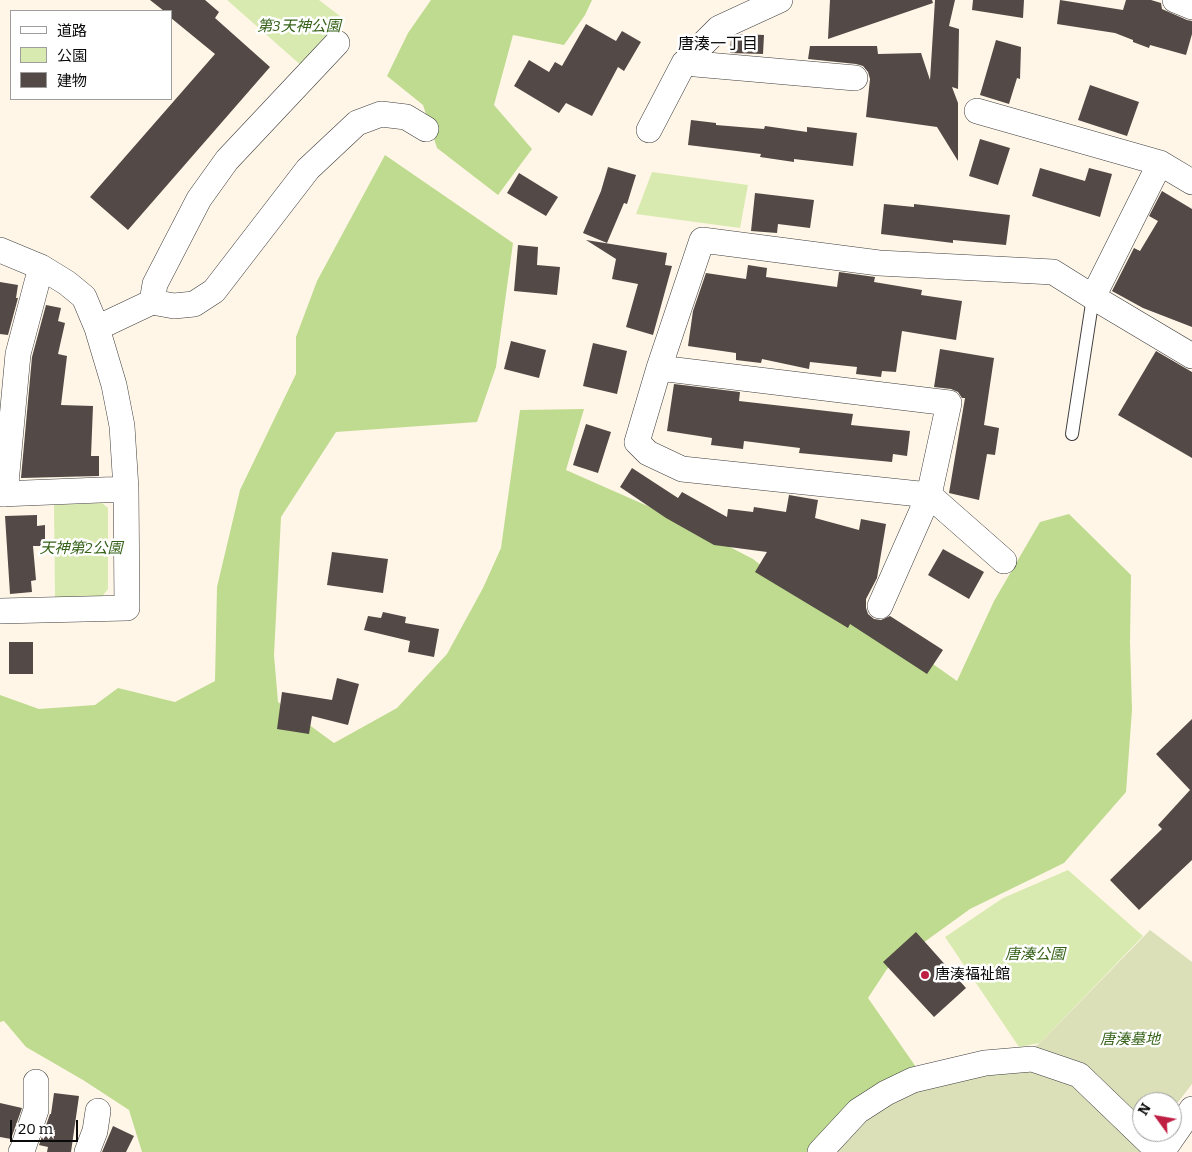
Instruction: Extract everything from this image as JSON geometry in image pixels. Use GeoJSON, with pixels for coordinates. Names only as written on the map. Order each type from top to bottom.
{"type":"FeatureCollection","features":[{"type":"Feature","properties":{"kind":"street"},"geometry":{"type":"LineString","coordinates":[[648,130],[684,63],[719,28],[780,0]]}},
{"type":"Feature","properties":{"kind":"street"},"geometry":{"type":"LineString","coordinates":[[1175,0],[1192,6]]}},
{"type":"Feature","properties":{"kind":"street"},"geometry":{"type":"LineString","coordinates":[[152,302],[155,284],[199,199],[226,160],[337,43]]}},
{"type":"Feature","properties":{"kind":"street"},"geometry":{"type":"LineString","coordinates":[[684,63],[855,78]]}},
{"type":"Feature","properties":{"kind":"street"},"geometry":{"type":"LineString","coordinates":[[978,111],[1160,163],[1192,182]]}},
{"type":"Feature","properties":{"kind":"street"},"geometry":{"type":"LineString","coordinates":[[97,328],[152,302],[174,306],[194,304],[214,291],[308,169],[357,124],[381,114],[406,117],[426,129]]}},
{"type":"Feature","properties":{"kind":"street"},"geometry":{"type":"LineString","coordinates":[[1093,297],[1160,163]]}},
{"type":"Feature","properties":{"kind":"street"},"geometry":{"type":"LineString","coordinates":[[1004,561],[929,494],[682,469],[648,453],[637,442],[659,368],[702,240],[879,262],[1053,272],[1192,356]]}},
{"type":"Feature","properties":{"kind":"street"},"geometry":{"type":"LineString","coordinates":[[0,250],[41,267],[67,283],[84,297],[97,328],[114,385],[122,426],[126,489],[127,608],[0,611]]}},
{"type":"Feature","properties":{"kind":"street"},"geometry":{"type":"LineString","coordinates":[[41,267],[9,352],[2,494],[126,489]]}},
{"type":"Feature","properties":{"kind":"street"},"geometry":{"type":"LineString","coordinates":[[659,368],[949,403],[929,494],[880,606]]}},
{"type":"Feature","properties":{"kind":"street"},"geometry":{"type":"LineString","coordinates":[[820,1152],[858,1111],[886,1092],[913,1080],[985,1063],[1032,1059],[1079,1076],[1160,1152],[1192,1109]]}},
{"type":"Feature","properties":{"kind":"street"},"geometry":{"type":"LineString","coordinates":[[20,1152],[22,1151],[36,1110],[36,1082]]}},
{"type":"Feature","properties":{"kind":"street"},"geometry":{"type":"LineString","coordinates":[[87,1152],[95,1131],[98,1111]]}},
{"type":"Feature","properties":{"kind":"lane"},"geometry":{"type":"LineString","coordinates":[[1072,434],[1093,297]]}},
{"type":"Feature","properties":{"kind":"green space","name":"第3天神公園"},"geometry":{"type":"Polygon","coordinates":[[[227,0],[319,0],[340,16],[303,67],[227,0]]]}},
{"type":"Feature","properties":{"kind":"green space"},"geometry":{"type":"Polygon","coordinates":[[[431,0],[592,0],[585,15],[564,45],[513,35],[494,105],[532,149],[498,195],[437,148],[423,105],[387,76],[408,33],[431,0]]]}},
{"type":"Feature","properties":{"kind":"green space"},"geometry":{"type":"Polygon","coordinates":[[[385,155],[513,243],[496,367],[477,422],[336,432],[281,517],[274,655],[278,702],[334,743],[397,708],[447,654],[483,588],[501,548],[520,410],[584,409],[566,470],[668,515],[753,559],[797,594],[868,618],[957,681],[994,601],[1040,522],[1069,514],[1131,575],[1132,710],[1126,792],[1064,863],[970,909],[887,969],[868,998],[916,1067],[854,1105],[807,1152],[142,1152],[129,1110],[83,1080],[26,1047],[4,1021],[0,1022],[0,695],[39,709],[95,705],[118,688],[175,702],[215,681],[217,587],[240,490],[296,374],[296,337],[317,281],[385,155]]]}},
{"type":"Feature","properties":{"kind":"green space"},"geometry":{"type":"Polygon","coordinates":[[[652,172],[748,185],[740,228],[636,214],[652,172]]]}},
{"type":"Feature","properties":{"kind":"green space","name":"天神第2公園"},"geometry":{"type":"Polygon","coordinates":[[[102,503],[108,508],[108,589],[101,598],[55,598],[54,505],[102,503]]]}},
{"type":"Feature","properties":{"kind":"green space","name":"唐湊公園"},"geometry":{"type":"Polygon","coordinates":[[[1068,870],[1143,936],[1040,1043],[1019,1047],[945,937],[1003,898],[1068,870]]]}},
{"type":"Feature","properties":{"kind":"green space","name":"唐湊墓地"},"geometry":{"type":"Polygon","coordinates":[[[1150,930],[1192,962],[1192,1084],[1182,1097],[1182,1092],[1132,1092],[1132,1142],[1152,1142],[1147,1152],[834,1152],[861,1119],[913,1092],[1000,1069],[1040,1043],[1150,930]]]}},
{"type":"Feature","properties":{"kind":"building"},"geometry":{"type":"Polygon","coordinates":[[[150,0],[205,0],[219,12],[215,18],[270,67],[128,230],[90,197],[215,54],[172,19],[172,10],[163,10],[150,0]]]}},
{"type":"Feature","properties":{"kind":"building"},"geometry":{"type":"Polygon","coordinates":[[[830,0],[932,0],[933,3],[828,39],[830,0]]]}},
{"type":"Feature","properties":{"kind":"building"},"geometry":{"type":"Polygon","coordinates":[[[935,0],[955,0],[949,26],[959,29],[958,89],[952,87],[958,103],[958,161],[937,127],[866,117],[870,79],[868,72],[863,66],[808,59],[810,46],[877,46],[878,54],[921,53],[930,80],[935,0]]]}},
{"type":"Feature","properties":{"kind":"building"},"geometry":{"type":"Polygon","coordinates":[[[973,0],[1024,0],[1023,18],[972,10],[973,0]]]}},
{"type":"Feature","properties":{"kind":"building"},"geometry":{"type":"Polygon","coordinates":[[[1060,0],[1123,10],[1126,0],[1151,0],[1161,3],[1162,9],[1192,21],[1192,34],[1186,55],[1150,45],[1149,48],[1115,33],[1057,24],[1060,0]]]}},
{"type":"Feature","properties":{"kind":"building"},"geometry":{"type":"Polygon","coordinates":[[[586,24],[616,41],[622,31],[641,42],[624,71],[618,67],[592,116],[566,103],[559,113],[514,86],[529,60],[549,72],[555,62],[562,66],[586,24]]]}},
{"type":"Feature","properties":{"kind":"building"},"geometry":{"type":"Polygon","coordinates":[[[740,34],[764,35],[763,54],[730,53],[731,38],[740,34]]]}},
{"type":"Feature","properties":{"kind":"building"},"geometry":{"type":"Polygon","coordinates":[[[996,40],[1021,47],[1020,79],[1017,78],[1009,104],[980,95],[996,40]]]}},
{"type":"Feature","properties":{"kind":"building"},"geometry":{"type":"Polygon","coordinates":[[[1090,85],[1139,102],[1127,136],[1078,120],[1090,85]]]}},
{"type":"Feature","properties":{"kind":"building"},"geometry":{"type":"Polygon","coordinates":[[[691,120],[716,123],[716,125],[764,129],[765,126],[807,132],[807,127],[857,133],[853,166],[794,159],[794,162],[760,157],[761,154],[688,145],[691,120]]]}},
{"type":"Feature","properties":{"kind":"building"},"geometry":{"type":"Polygon","coordinates":[[[980,139],[1010,148],[998,185],[969,176],[980,139]]]}},
{"type":"Feature","properties":{"kind":"building"},"geometry":{"type":"Polygon","coordinates":[[[608,167],[636,175],[627,204],[624,203],[607,243],[583,233],[601,191],[608,167]]]}},
{"type":"Feature","properties":{"kind":"building"},"geometry":{"type":"Polygon","coordinates":[[[1040,168],[1085,181],[1089,168],[1112,174],[1100,217],[1032,196],[1040,168]]]}},
{"type":"Feature","properties":{"kind":"building"},"geometry":{"type":"Polygon","coordinates":[[[519,173],[558,197],[546,216],[507,193],[519,173]]]}},
{"type":"Feature","properties":{"kind":"building"},"geometry":{"type":"Polygon","coordinates":[[[1162,191],[1192,209],[1192,327],[1143,308],[1112,291],[1134,248],[1140,251],[1158,221],[1149,216],[1162,191]]]}},
{"type":"Feature","properties":{"kind":"building"},"geometry":{"type":"Polygon","coordinates":[[[755,193],[814,200],[810,228],[778,224],[777,233],[751,231],[755,193]]]}},
{"type":"Feature","properties":{"kind":"building"},"geometry":{"type":"Polygon","coordinates":[[[884,204],[914,207],[914,204],[1010,215],[1006,245],[953,240],[953,243],[881,234],[884,204]]]}},
{"type":"Feature","properties":{"kind":"building"},"geometry":{"type":"Polygon","coordinates":[[[586,240],[667,253],[665,265],[672,266],[653,335],[626,327],[638,284],[612,279],[616,259],[586,240]]]}},
{"type":"Feature","properties":{"kind":"building"},"geometry":{"type":"Polygon","coordinates":[[[518,245],[538,247],[537,265],[560,267],[557,295],[514,291],[518,245]]]}},
{"type":"Feature","properties":{"kind":"building"},"geometry":{"type":"Polygon","coordinates":[[[748,265],[767,268],[766,277],[837,287],[839,272],[875,277],[874,282],[922,290],[921,295],[962,301],[956,340],[902,331],[896,372],[882,371],[881,377],[856,374],[857,367],[810,362],[809,369],[762,359],[761,363],[736,360],[736,353],[688,346],[693,311],[706,273],[746,279],[748,265]]]}},
{"type":"Feature","properties":{"kind":"building"},"geometry":{"type":"Polygon","coordinates":[[[0,282],[18,285],[16,298],[18,298],[8,335],[0,334],[0,282]]]}},
{"type":"Feature","properties":{"kind":"building"},"geometry":{"type":"Polygon","coordinates":[[[46,305],[61,308],[58,321],[65,323],[58,354],[67,356],[61,405],[93,406],[91,456],[99,456],[99,476],[21,478],[32,357],[46,305]]]}},
{"type":"Feature","properties":{"kind":"building"},"geometry":{"type":"Polygon","coordinates":[[[511,341],[546,350],[539,378],[504,369],[511,341]]]}},
{"type":"Feature","properties":{"kind":"building"},"geometry":{"type":"Polygon","coordinates":[[[593,343],[627,351],[617,394],[583,386],[593,343]]]}},
{"type":"Feature","properties":{"kind":"building"},"geometry":{"type":"Polygon","coordinates":[[[940,349],[994,358],[984,425],[999,428],[995,455],[987,454],[979,500],[949,493],[965,398],[962,398],[958,392],[951,389],[934,387],[940,349]]]}},
{"type":"Feature","properties":{"kind":"building"},"geometry":{"type":"Polygon","coordinates":[[[1156,351],[1192,372],[1192,458],[1118,415],[1156,351]]]}},
{"type":"Feature","properties":{"kind":"building"},"geometry":{"type":"Polygon","coordinates":[[[674,384],[740,392],[739,401],[853,414],[851,425],[910,431],[907,456],[893,454],[892,462],[799,453],[800,448],[744,441],[743,449],[711,445],[712,438],[667,431],[674,384]]]}},
{"type":"Feature","properties":{"kind":"building"},"geometry":{"type":"Polygon","coordinates":[[[586,424],[611,432],[598,473],[573,465],[586,424]]]}},
{"type":"Feature","properties":{"kind":"building"},"geometry":{"type":"Polygon","coordinates":[[[632,468],[678,498],[682,492],[727,517],[728,509],[753,512],[754,507],[786,512],[789,495],[818,500],[815,518],[859,530],[861,519],[886,524],[877,578],[866,599],[868,614],[874,619],[881,620],[890,616],[943,650],[927,674],[850,624],[848,628],[755,572],[767,552],[714,545],[666,518],[620,487],[632,468]]]}},
{"type":"Feature","properties":{"kind":"building"},"geometry":{"type":"Polygon","coordinates":[[[37,515],[37,526],[45,525],[45,546],[33,546],[36,580],[31,581],[32,592],[10,594],[5,516],[37,515]]]}},
{"type":"Feature","properties":{"kind":"building"},"geometry":{"type":"Polygon","coordinates":[[[943,549],[984,572],[969,599],[928,575],[943,549]]]}},
{"type":"Feature","properties":{"kind":"building"},"geometry":{"type":"Polygon","coordinates":[[[332,552],[388,559],[383,593],[327,585],[332,552]]]}},
{"type":"Feature","properties":{"kind":"building"},"geometry":{"type":"Polygon","coordinates":[[[383,612],[406,617],[405,623],[439,629],[434,657],[408,652],[410,641],[364,630],[368,616],[381,618],[383,612]]]}},
{"type":"Feature","properties":{"kind":"building"},"geometry":{"type":"Polygon","coordinates":[[[9,642],[33,642],[33,674],[9,674],[9,642]]]}},
{"type":"Feature","properties":{"kind":"building"},"geometry":{"type":"Polygon","coordinates":[[[337,678],[359,684],[348,725],[312,716],[309,734],[277,729],[282,692],[332,700],[337,678]]]}},
{"type":"Feature","properties":{"kind":"building"},"geometry":{"type":"Polygon","coordinates":[[[1192,719],[1192,860],[1139,910],[1110,880],[1162,829],[1158,825],[1190,790],[1156,754],[1192,719]]]}},
{"type":"Feature","properties":{"kind":"building","name":"唐湊福祉館"},"geometry":{"type":"Polygon","coordinates":[[[916,932],[966,988],[934,1017],[883,962],[916,932]]]}},
{"type":"Feature","properties":{"kind":"building"},"geometry":{"type":"Polygon","coordinates":[[[54,1093],[79,1096],[71,1152],[47,1152],[48,1147],[39,1145],[51,1114],[54,1093]]]}},
{"type":"Feature","properties":{"kind":"building"},"geometry":{"type":"Polygon","coordinates":[[[0,1103],[22,1108],[11,1139],[0,1137],[0,1103]]]}},
{"type":"Feature","properties":{"kind":"building"},"geometry":{"type":"Polygon","coordinates":[[[113,1126],[134,1136],[126,1152],[102,1152],[113,1126]]]}},
{"type":"Feature","properties":{"kind":"place","name":"唐湊福祉館"},"geometry":{"type":"Point","coordinates":[925,975]}},
{"type":"Feature","properties":{"kind":"district","name":"唐湊一丁目"},"geometry":{"type":"Point","coordinates":[718,45]}}]}
